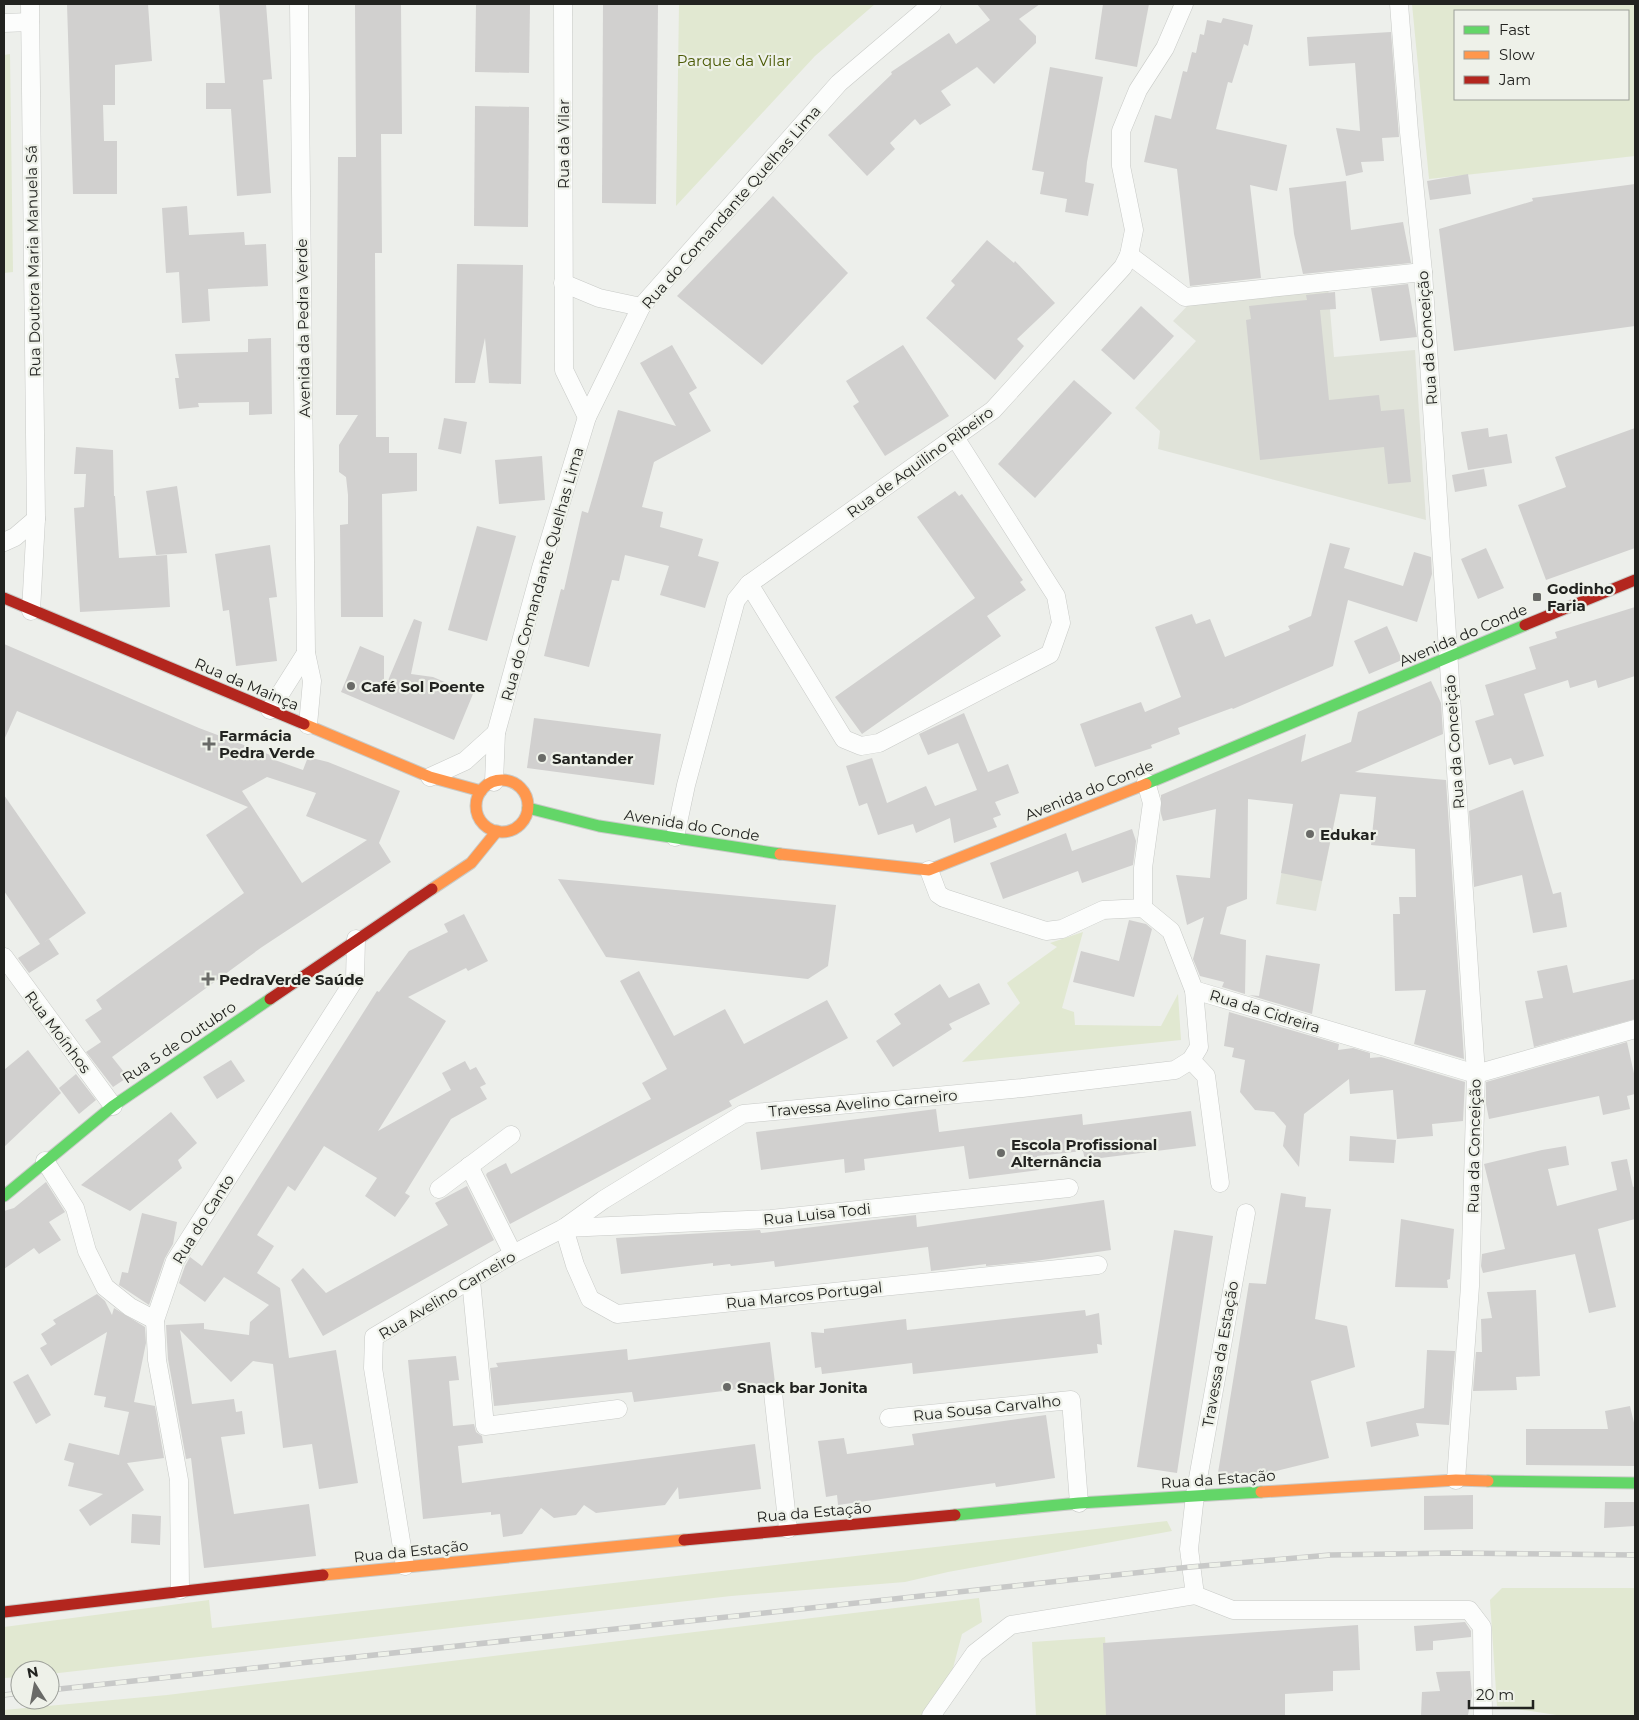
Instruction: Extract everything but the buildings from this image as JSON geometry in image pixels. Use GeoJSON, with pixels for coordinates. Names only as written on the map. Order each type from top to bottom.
{"type":"FeatureCollection","features":[{"type":"Feature","properties":{"kind":"street","name":"Rua Doutora Maria Manuela Sá"},"geometry":{"type":"LineString","coordinates":[[30,4],[36,519],[32,610]]}},
{"type":"Feature","properties":{"kind":"street","name":"Avenida da Pedra Verde"},"geometry":{"type":"LineString","coordinates":[[299,4],[306,653],[312,682],[308,726]]}},
{"type":"Feature","properties":{"kind":"street","name":"Rua da Vilar"},"geometry":{"type":"LineString","coordinates":[[563,4],[564,370],[587,417]]}},
{"type":"Feature","properties":{"kind":"street","name":"Rua do Comandante Quelhas Lima"},"geometry":{"type":"LineString","coordinates":[[488,786],[496,733],[541,568],[587,417],[641,307],[839,83],[932,4]]}},
{"type":"Feature","properties":{"kind":"street","name":"Rua de Aquilino Ribeiro"},"geometry":{"type":"LineString","coordinates":[[675,837],[686,785],[736,600],[749,584],[956,439],[993,410],[1123,267],[1129,256],[1134,230],[1120,166],[1121,131],[1138,90],[1165,48],[1184,4]]}},
{"type":"Feature","properties":{"kind":"street","name":"Rua da Conceição"},"geometry":{"type":"LineString","coordinates":[[1399,4],[1408,132],[1423,272],[1476,1074],[1470,1286],[1456,1480]]}},
{"type":"Feature","properties":{"kind":"street"},"geometry":{"type":"LineString","coordinates":[[4,22],[30,22]]}},
{"type":"Feature","properties":{"kind":"street"},"geometry":{"type":"LineString","coordinates":[[1129,256],[1185,297],[1423,272]]}},
{"type":"Feature","properties":{"kind":"street"},"geometry":{"type":"LineString","coordinates":[[563,283],[599,298],[641,307]]}},
{"type":"Feature","properties":{"kind":"street"},"geometry":{"type":"LineString","coordinates":[[749,584],[844,739],[861,746],[880,744],[1050,654],[1062,623],[1056,596],[956,439]]}},
{"type":"Feature","properties":{"kind":"street"},"geometry":{"type":"LineString","coordinates":[[4,542],[14,537],[36,519]]}},
{"type":"Feature","properties":{"kind":"street","name":"Avenida do Conde"},"geometry":{"type":"LineString","coordinates":[[528,808],[555,818],[675,837],[868,866],[929,870],[1449,659],[1495,637],[1635,580]]}},
{"type":"Feature","properties":{"kind":"street","name":"Rua da Mainça"},"geometry":{"type":"LineString","coordinates":[[4,598],[430,777],[488,786]]}},
{"type":"Feature","properties":{"kind":"street"},"geometry":{"type":"LineString","coordinates":[[270,710],[306,653]]}},
{"type":"Feature","properties":{"kind":"street"},"geometry":{"type":"LineString","coordinates":[[430,777],[465,761],[496,733]]}},
{"type":"Feature","properties":{"kind":"street"},"geometry":{"type":"LineString","coordinates":[[503,780],[518,786],[527,799],[528,808],[521,824],[514,829],[496,831],[488,828],[478,814],[478,798],[488,786],[503,780]]}},
{"type":"Feature","properties":{"kind":"street"},"geometry":{"type":"LineString","coordinates":[[929,870],[938,894],[944,898],[1046,931],[1062,929],[1103,910],[1143,908],[1144,868],[1152,803],[1146,782]]}},
{"type":"Feature","properties":{"kind":"street","name":"Rua 5 de Outubro"},"geometry":{"type":"LineString","coordinates":[[4,1196],[113,1106],[356,938],[471,863],[496,831]]}},
{"type":"Feature","properties":{"kind":"street","name":"Rua da Cidreira"},"geometry":{"type":"LineString","coordinates":[[1143,908],[1170,931],[1194,990],[1476,1074]]}},
{"type":"Feature","properties":{"kind":"street","name":"Rua do Canto"},"geometry":{"type":"LineString","coordinates":[[180,1590],[179,1480],[156,1360],[156,1320],[175,1261],[355,979],[356,938]]}},
{"type":"Feature","properties":{"kind":"street","name":"Rua Moínhos"},"geometry":{"type":"LineString","coordinates":[[4,958],[113,1106]]}},
{"type":"Feature","properties":{"kind":"street"},"geometry":{"type":"LineString","coordinates":[[1194,990],[1199,1047],[1191,1060],[1206,1076],[1220,1183]]}},
{"type":"Feature","properties":{"kind":"street"},"geometry":{"type":"LineString","coordinates":[[1476,1074],[1635,1029]]}},
{"type":"Feature","properties":{"kind":"street","name":"Travessa Avelino Carneiro"},"geometry":{"type":"LineString","coordinates":[[564,1228],[603,1200],[743,1114],[1022,1088],[1175,1070],[1191,1060]]}},
{"type":"Feature","properties":{"kind":"street"},"geometry":{"type":"LineString","coordinates":[[440,1189],[511,1135]]}},
{"type":"Feature","properties":{"kind":"street"},"geometry":{"type":"LineString","coordinates":[[45,1161],[75,1208],[88,1252],[105,1287],[130,1307],[156,1320]]}},
{"type":"Feature","properties":{"kind":"street"},"geometry":{"type":"LineString","coordinates":[[469,1166],[513,1254]]}},
{"type":"Feature","properties":{"kind":"street","name":"Rua Luisa Todi"},"geometry":{"type":"LineString","coordinates":[[564,1228],[771,1219],[1069,1188]]}},
{"type":"Feature","properties":{"kind":"street","name":"Travessa da Estação"},"geometry":{"type":"LineString","coordinates":[[1195,1595],[1188,1549],[1195,1495],[1246,1213]]}},
{"type":"Feature","properties":{"kind":"street","name":"Rua Avelino Carneiro"},"geometry":{"type":"LineString","coordinates":[[405,1566],[373,1368],[374,1337],[513,1254],[564,1228]]}},
{"type":"Feature","properties":{"kind":"street","name":"Rua Marcos Portugal"},"geometry":{"type":"LineString","coordinates":[[564,1228],[575,1264],[590,1299],[617,1314],[1098,1265]]}},
{"type":"Feature","properties":{"kind":"street"},"geometry":{"type":"LineString","coordinates":[[471,1280],[485,1426],[618,1409]]}},
{"type":"Feature","properties":{"kind":"street"},"geometry":{"type":"LineString","coordinates":[[774,1393],[788,1530]]}},
{"type":"Feature","properties":{"kind":"street","name":"Rua Sousa Carvalho"},"geometry":{"type":"LineString","coordinates":[[889,1418],[1071,1400],[1079,1503]]}},
{"type":"Feature","properties":{"kind":"street","name":"Rua da Estação"},"geometry":{"type":"LineString","coordinates":[[4,1612],[180,1590],[405,1566],[1079,1503],[1456,1480],[1634,1483]]}},
{"type":"Feature","properties":{"kind":"street"},"geometry":{"type":"LineString","coordinates":[[931,1716],[975,1653],[1011,1625],[1195,1595],[1233,1610],[1469,1610],[1482,1626],[1483,1716]]}},
{"type":"Feature","properties":{"kind":"shaded area"},"geometry":{"type":"Polygon","coordinates":[[[1328,286],[1334,357],[1415,350],[1426,520],[1158,449],[1160,431],[1135,408],[1196,341],[1173,321],[1190,303],[1328,286]]]}},
{"type":"Feature","properties":{"kind":"shaded area","name":"Edukar"},"geometry":{"type":"Polygon","coordinates":[[[1351,742],[1316,911],[1276,904],[1301,762],[1351,742]]]}},
{"type":"Feature","properties":{"kind":"green space","name":"Parque da Vilar"},"geometry":{"type":"Polygon","coordinates":[[[679,4],[875,4],[815,56],[676,206],[679,4]]]}},
{"type":"Feature","properties":{"kind":"green space"},"geometry":{"type":"Polygon","coordinates":[[[1412,4],[1635,4],[1635,156],[1429,179],[1412,4]]]}},
{"type":"Feature","properties":{"kind":"green space"},"geometry":{"type":"Polygon","coordinates":[[[10,54],[13,272],[4,273],[4,55],[10,54]]]}},
{"type":"Feature","properties":{"kind":"green space"},"geometry":{"type":"Polygon","coordinates":[[[1083,932],[1062,1008],[1074,1012],[1075,1025],[1161,1026],[1178,994],[1181,1040],[962,1062],[1020,1003],[1007,983],[1057,947],[1050,943],[1083,932]]]}},
{"type":"Feature","properties":{"kind":"green space"},"geometry":{"type":"Polygon","coordinates":[[[1167,1521],[1172,1531],[948,1572],[905,1582],[731,1596],[60,1673],[60,1660],[10,1660],[10,1678],[4,1678],[4,1627],[209,1600],[212,1628],[1167,1521]]]}},
{"type":"Feature","properties":{"kind":"green space"},"geometry":{"type":"Polygon","coordinates":[[[1502,1588],[1635,1588],[1635,1716],[1563,1716],[1497,1706],[1490,1600],[1502,1588]]]}},
{"type":"Feature","properties":{"kind":"green space"},"geometry":{"type":"Polygon","coordinates":[[[979,1598],[982,1622],[962,1634],[953,1668],[922,1716],[4,1716],[4,1710],[60,1710],[60,1705],[167,1695],[979,1598]]]}},
{"type":"Feature","properties":{"kind":"green space"},"geometry":{"type":"Polygon","coordinates":[[[1105,1637],[1110,1716],[1036,1716],[1032,1642],[1105,1637]]]}},
{"type":"Feature","properties":{"kind":"railway"},"geometry":{"type":"LineString","coordinates":[[60,1689],[1190,1567],[1330,1555],[1452,1553],[1635,1555]]}},
{"type":"Feature","properties":{"kind":"railway"},"geometry":{"type":"LineString","coordinates":[[4,1695],[10,1694]]}},
{"type":"Feature","properties":{"kind":"traffic: fast"},"geometry":{"type":"LineString","coordinates":[[1146,784],[1525,625]]}},
{"type":"Feature","properties":{"kind":"traffic: fast"},"geometry":{"type":"LineString","coordinates":[[528,808],[599,826],[780,854]]}},
{"type":"Feature","properties":{"kind":"traffic: fast"},"geometry":{"type":"LineString","coordinates":[[4,1196],[113,1106],[270,999]]}},
{"type":"Feature","properties":{"kind":"traffic: fast"},"geometry":{"type":"LineString","coordinates":[[1488,1481],[1635,1483]]}},
{"type":"Feature","properties":{"kind":"traffic: fast"},"geometry":{"type":"LineString","coordinates":[[955,1515],[1079,1503],[1261,1492]]}},
{"type":"Feature","properties":{"kind":"traffic: slow"},"geometry":{"type":"LineString","coordinates":[[304,724],[430,777],[481,791]]}},
{"type":"Feature","properties":{"kind":"traffic: slow"},"geometry":{"type":"LineString","coordinates":[[502,780],[512,782],[520,788],[526,796],[528,806],[526,816],[520,824],[512,830],[502,832],[492,830],[484,824],[478,816],[476,806],[478,796],[484,788],[492,782],[502,780]]}},
{"type":"Feature","properties":{"kind":"traffic: slow"},"geometry":{"type":"LineString","coordinates":[[780,854],[929,870],[1146,784]]}},
{"type":"Feature","properties":{"kind":"traffic: slow"},"geometry":{"type":"LineString","coordinates":[[432,889],[471,863],[497,831]]}},
{"type":"Feature","properties":{"kind":"traffic: slow"},"geometry":{"type":"LineString","coordinates":[[1261,1492],[1456,1480],[1488,1481]]}},
{"type":"Feature","properties":{"kind":"traffic: slow"},"geometry":{"type":"LineString","coordinates":[[323,1575],[684,1540]]}},
{"type":"Feature","properties":{"kind":"traffic: jam"},"geometry":{"type":"LineString","coordinates":[[1525,625],[1635,580]]}},
{"type":"Feature","properties":{"kind":"traffic: jam"},"geometry":{"type":"LineString","coordinates":[[4,598],[304,724]]}},
{"type":"Feature","properties":{"kind":"traffic: jam"},"geometry":{"type":"LineString","coordinates":[[270,999],[432,889]]}},
{"type":"Feature","properties":{"kind":"traffic: jam"},"geometry":{"type":"LineString","coordinates":[[684,1540],[955,1515]]}},
{"type":"Feature","properties":{"kind":"traffic: jam"},"geometry":{"type":"LineString","coordinates":[[4,1612],[323,1575]]}},
{"type":"Feature","properties":{"kind":"place","name":"Godinho Faria"},"geometry":{"type":"Point","coordinates":[1537,597]}},
{"type":"Feature","properties":{"kind":"place","name":"Café Sol Poente"},"geometry":{"type":"Point","coordinates":[351,686]}},
{"type":"Feature","properties":{"kind":"place","name":"Farmácia Pedra Verde"},"geometry":{"type":"Point","coordinates":[209,744]}},
{"type":"Feature","properties":{"kind":"place","name":"Santander"},"geometry":{"type":"Point","coordinates":[542,758]}},
{"type":"Feature","properties":{"kind":"place","name":"Edukar"},"geometry":{"type":"Point","coordinates":[1310,834]}},
{"type":"Feature","properties":{"kind":"place","name":"PedraVerde Saúde"},"geometry":{"type":"Point","coordinates":[208,979]}},
{"type":"Feature","properties":{"kind":"place","name":"Escola Profissional Alternância"},"geometry":{"type":"Point","coordinates":[1001,1153]}},
{"type":"Feature","properties":{"kind":"place","name":"Snack bar Jonita"},"geometry":{"type":"Point","coordinates":[727,1387]}}]}
